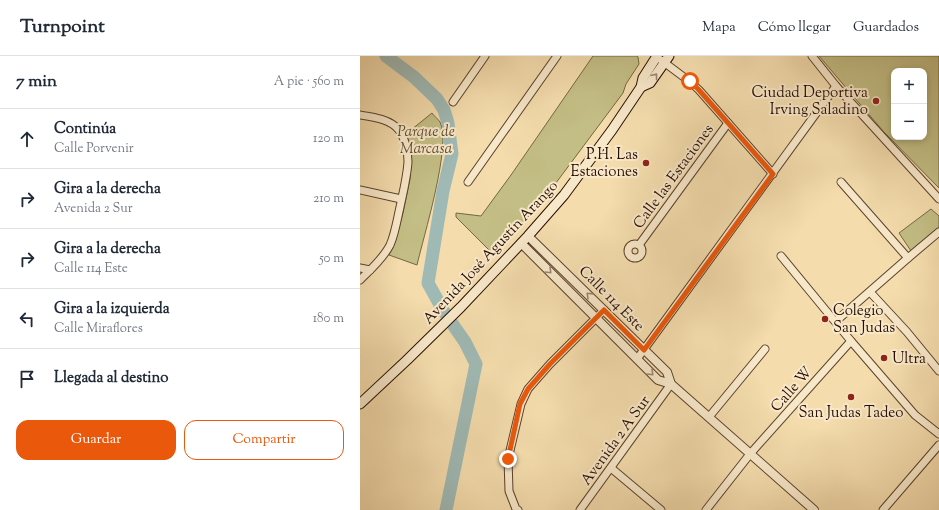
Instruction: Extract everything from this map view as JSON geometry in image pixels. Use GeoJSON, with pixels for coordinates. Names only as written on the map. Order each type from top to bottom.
{"type":"FeatureCollection","features":[{"type":"Feature","properties":{"kind":"main road","name":"Avenida José Agustín Arango"},"geometry":{"type":"LineString","coordinates":[[360,404],[461,307],[528,236],[564,195],[612,130],[641,87],[643,78],[657,56]]}},
{"type":"Feature","properties":{"kind":"main road","name":"Avenida José Agustín Arango"},"geometry":{"type":"LineString","coordinates":[[641,87],[650,83],[667,59]]}},
{"type":"Feature","properties":{"kind":"street"},"geometry":{"type":"LineString","coordinates":[[453,102],[486,56]]}},
{"type":"Feature","properties":{"kind":"street"},"geometry":{"type":"LineString","coordinates":[[468,182],[557,56]]}},
{"type":"Feature","properties":{"kind":"street"},"geometry":{"type":"LineString","coordinates":[[657,56],[667,59],[699,90],[773,174]]}},
{"type":"Feature","properties":{"kind":"street"},"geometry":{"type":"LineString","coordinates":[[812,56],[836,86],[939,199]]}},
{"type":"Feature","properties":{"kind":"street"},"geometry":{"type":"LineString","coordinates":[[637,359],[836,86]]}},
{"type":"Feature","properties":{"kind":"street"},"geometry":{"type":"LineString","coordinates":[[360,114],[375,117],[388,122],[398,129],[404,140],[408,163],[402,199],[394,233],[389,246],[381,258],[360,280]]}},
{"type":"Feature","properties":{"kind":"street","name":"Calle las Estaciones"},"geometry":{"type":"LineString","coordinates":[[639,245],[728,122]]}},
{"type":"Feature","properties":{"kind":"street"},"geometry":{"type":"LineString","coordinates":[[841,182],[908,258]]}},
{"type":"Feature","properties":{"kind":"street"},"geometry":{"type":"LineString","coordinates":[[360,190],[402,199]]}},
{"type":"Feature","properties":{"kind":"street"},"geometry":{"type":"LineString","coordinates":[[836,322],[939,232]]}},
{"type":"Feature","properties":{"kind":"street","name":"Calle 114 Este"},"geometry":{"type":"LineString","coordinates":[[528,236],[667,372],[671,384]]}},
{"type":"Feature","properties":{"kind":"street","name":"Calle 114 Este"},"geometry":{"type":"LineString","coordinates":[[521,243],[658,380],[671,384],[814,510]]}},
{"type":"Feature","properties":{"kind":"street"},"geometry":{"type":"LineString","coordinates":[[781,256],[851,341],[915,415],[939,434]]}},
{"type":"Feature","properties":{"kind":"street"},"geometry":{"type":"LineString","coordinates":[[360,268],[370,270]]}},
{"type":"Feature","properties":{"kind":"street"},"geometry":{"type":"LineString","coordinates":[[870,292],[939,371]]}},
{"type":"Feature","properties":{"kind":"street"},"geometry":{"type":"LineString","coordinates":[[518,510],[516,509],[509,491],[508,459],[520,404],[528,389],[550,364],[604,310]]}},
{"type":"Feature","properties":{"kind":"street","name":"Calle W"},"geometry":{"type":"LineString","coordinates":[[706,510],[750,454],[851,341]]}},
{"type":"Feature","properties":{"kind":"street"},"geometry":{"type":"LineString","coordinates":[[709,417],[765,349]]}},
{"type":"Feature","properties":{"kind":"street","name":"Avenida 2 A Sur"},"geometry":{"type":"LineString","coordinates":[[580,510],[671,384]]}},
{"type":"Feature","properties":{"kind":"street"},"geometry":{"type":"LineString","coordinates":[[883,510],[939,445]]}},
{"type":"Feature","properties":{"kind":"street"},"geometry":{"type":"LineString","coordinates":[[611,468],[661,510]]}},
{"type":"Feature","properties":{"kind":"green space"},"geometry":{"type":"Polygon","coordinates":[[[593,56],[637,56],[639,64],[626,84],[623,93],[544,199],[494,255],[456,217],[456,213],[481,216],[593,56]]]}},
{"type":"Feature","properties":{"kind":"green space","name":"Ciudad Deportiva Irving Saladino"},"geometry":{"type":"Polygon","coordinates":[[[819,56],[939,56],[939,188],[892,140],[927,140],[927,68],[891,68],[891,139],[819,56]]]}},
{"type":"Feature","properties":{"kind":"green space","name":"Parque de Marcasa"},"geometry":{"type":"Polygon","coordinates":[[[432,113],[440,122],[443,134],[442,150],[440,170],[417,265],[389,255],[395,242],[410,179],[412,150],[406,134],[432,113]]]}},
{"type":"Feature","properties":{"kind":"green space"},"geometry":{"type":"Polygon","coordinates":[[[931,209],[939,216],[939,227],[911,251],[899,233],[931,209]]]}},
{"type":"Feature","properties":{"kind":"waterway"},"geometry":{"type":"LineString","coordinates":[[386,56],[414,77],[437,99],[444,110],[448,123],[452,154],[443,191],[428,283],[443,310],[465,342],[476,364],[446,510]]}},
{"type":"Feature","properties":{"kind":"place","name":"Ciudad Deportiva Irving Saladino"},"geometry":{"type":"Point","coordinates":[876,101]}},
{"type":"Feature","properties":{"kind":"place","name":"P.H. Las Estaciones"},"geometry":{"type":"Point","coordinates":[646,163]}},
{"type":"Feature","properties":{"kind":"place","name":"Colegio San Judas"},"geometry":{"type":"Point","coordinates":[825,319]}},
{"type":"Feature","properties":{"kind":"place","name":"Ultra"},"geometry":{"type":"Point","coordinates":[884,358]}},
{"type":"Feature","properties":{"kind":"place","name":"San Judas Tadeo"},"geometry":{"type":"Point","coordinates":[851,397]}},
{"type":"Feature","properties":{"kind":"route"},"geometry":{"type":"LineString","coordinates":[[508,459],[520,404],[528,389],[550,364],[604,310],[644,350],[773,174],[690,81]]}}]}
